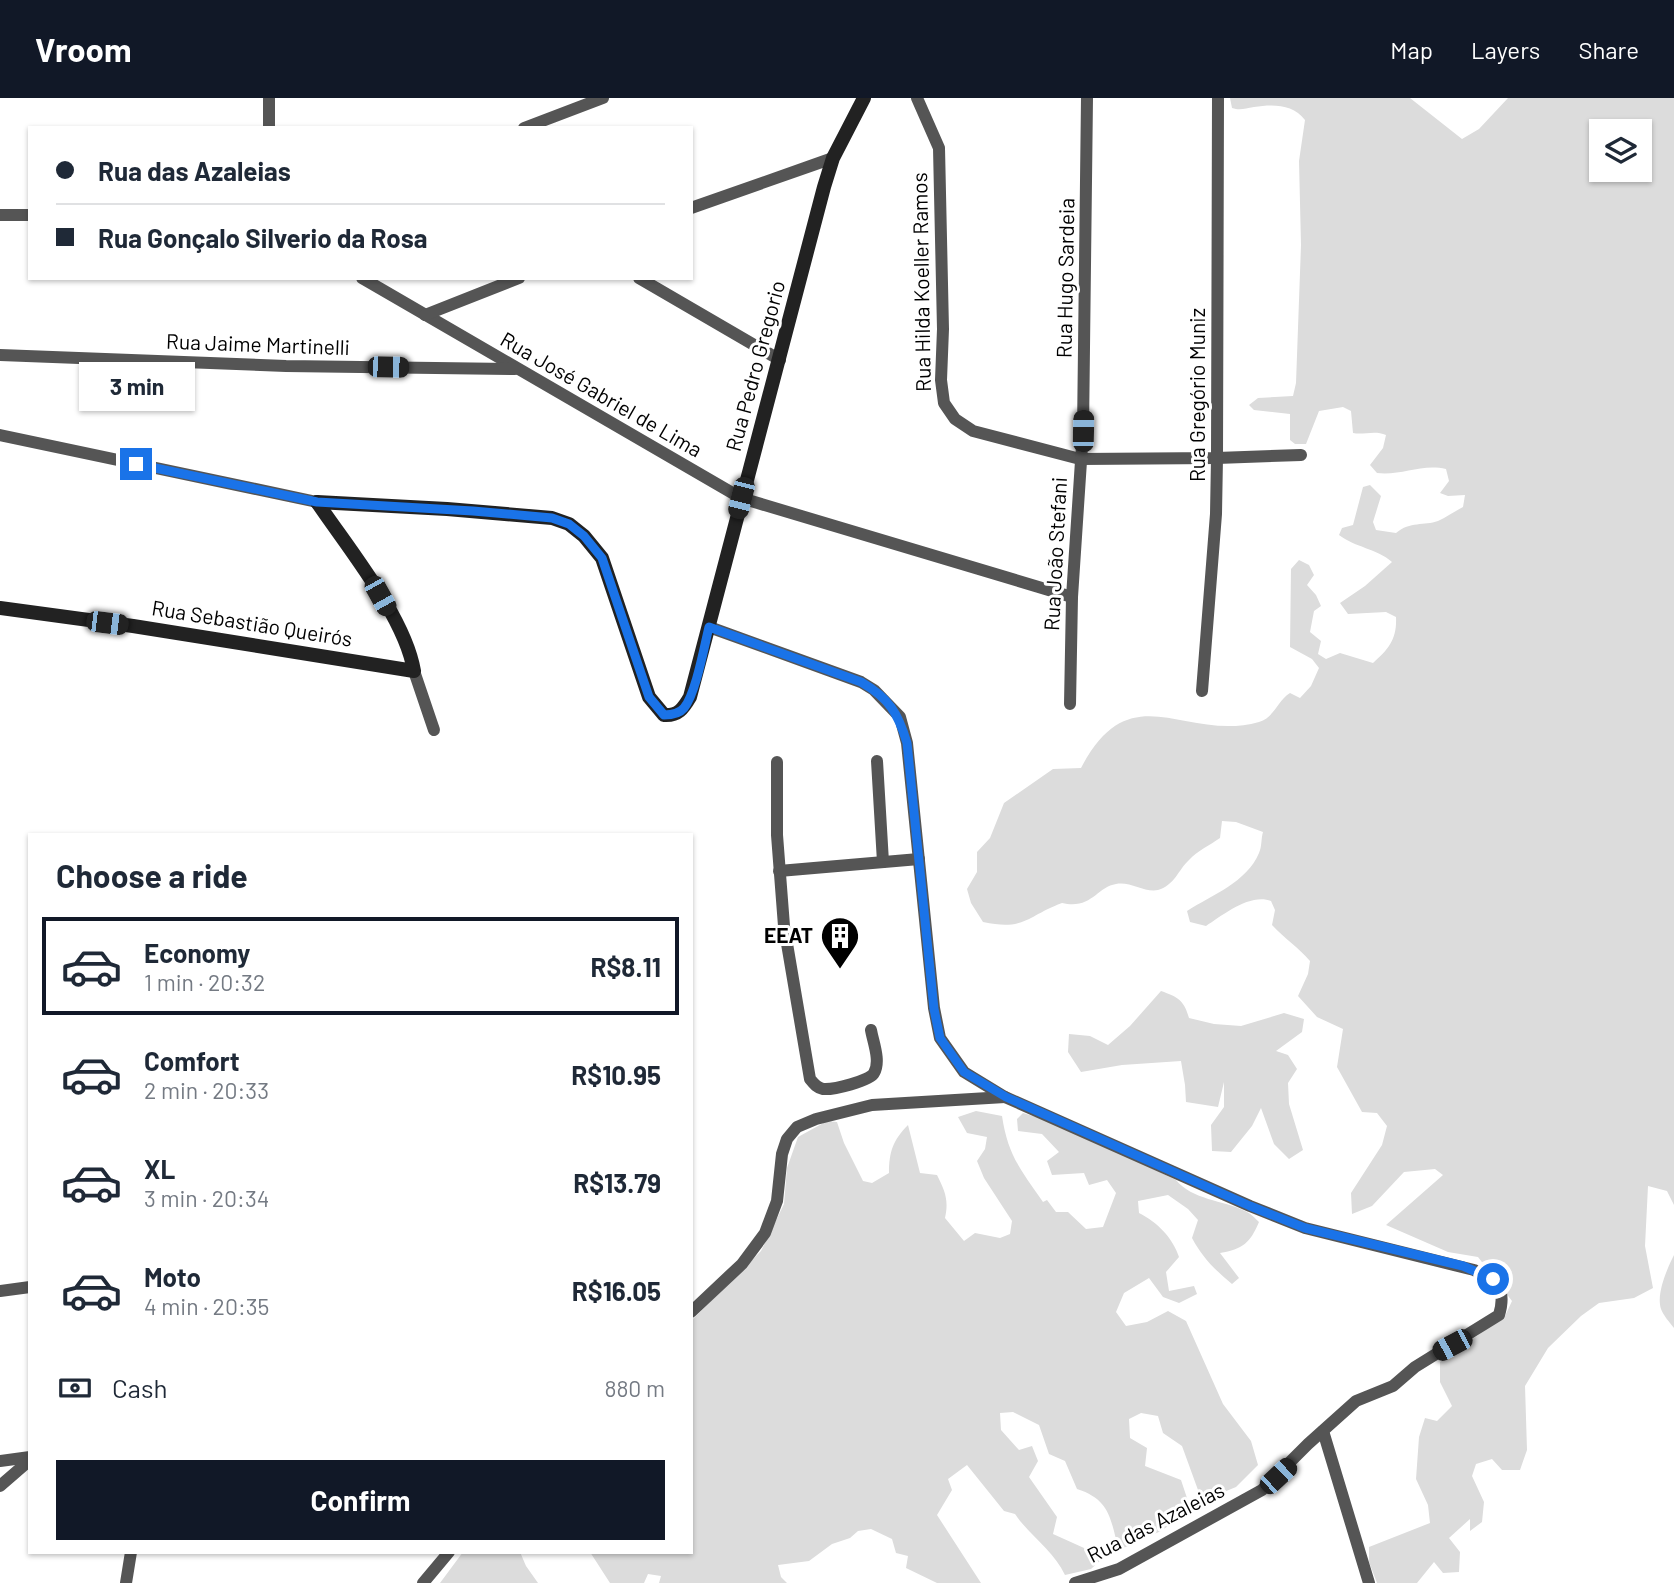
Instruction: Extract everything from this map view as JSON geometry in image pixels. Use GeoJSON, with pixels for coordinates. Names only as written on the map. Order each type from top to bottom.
{"type":"FeatureCollection","features":[{"type":"Feature","properties":{"kind":"street"},"geometry":{"type":"LineString","coordinates":[[269,98],[269,126]]}},
{"type":"Feature","properties":{"kind":"street"},"geometry":{"type":"LineString","coordinates":[[529,126],[603,98]]}},
{"type":"Feature","properties":{"kind":"street","name":"Rua Pedro Gregorio"},"geometry":{"type":"LineString","coordinates":[[317,502],[552,518],[569,524],[584,536],[602,558],[649,697],[664,715],[673,715],[683,710],[690,697],[833,158],[864,98]]}},
{"type":"Feature","properties":{"kind":"street","name":"Rua Hilda Koeller Ramos"},"geometry":{"type":"LineString","coordinates":[[917,98],[939,148],[943,329],[941,380],[944,403],[955,419],[973,430],[1080,459]]}},
{"type":"Feature","properties":{"kind":"street","name":"Rua Hugo Sardeia"},"geometry":{"type":"LineString","coordinates":[[1080,459],[1083,431],[1087,98]]}},
{"type":"Feature","properties":{"kind":"street","name":"Rua Gregório Muniz"},"geometry":{"type":"LineString","coordinates":[[1202,691],[1216,514],[1218,98]]}},
{"type":"Feature","properties":{"kind":"street"},"geometry":{"type":"LineString","coordinates":[[693,207],[833,158]]}},
{"type":"Feature","properties":{"kind":"street"},"geometry":{"type":"LineString","coordinates":[[0,215],[28,215]]}},
{"type":"Feature","properties":{"kind":"street","name":"Rua José Gabriel de Lima"},"geometry":{"type":"LineString","coordinates":[[365,280],[741,498],[1072,597]]}},
{"type":"Feature","properties":{"kind":"street"},"geometry":{"type":"LineString","coordinates":[[425,315],[514,280]]}},
{"type":"Feature","properties":{"kind":"street"},"geometry":{"type":"LineString","coordinates":[[642,280],[780,360]]}},
{"type":"Feature","properties":{"kind":"street","name":"Rua Jaime Martinelli"},"geometry":{"type":"LineString","coordinates":[[0,355],[286,366],[515,369]]}},
{"type":"Feature","properties":{"kind":"street"},"geometry":{"type":"LineString","coordinates":[[0,435],[317,502],[380,596],[411,651],[414,671],[434,730]]}},
{"type":"Feature","properties":{"kind":"street","name":"Rua João Stefani"},"geometry":{"type":"LineString","coordinates":[[1070,704],[1072,597],[1080,459],[1301,455]]}},
{"type":"Feature","properties":{"kind":"street","name":"Rua Sebastião Queirós"},"geometry":{"type":"LineString","coordinates":[[0,608],[134,626],[414,671]]}},
{"type":"Feature","properties":{"kind":"street"},"geometry":{"type":"LineString","coordinates":[[709,627],[861,682],[885,699],[900,717],[907,743],[934,1009],[940,1038],[964,1072],[1006,1097]]}},
{"type":"Feature","properties":{"kind":"street"},"geometry":{"type":"LineString","coordinates":[[877,761],[883,862]]}},
{"type":"Feature","properties":{"kind":"street"},"geometry":{"type":"LineString","coordinates":[[777,762],[779,871],[784,926],[810,1079],[813,1083],[827,1089],[868,1080],[877,1062],[871,1030]]}},
{"type":"Feature","properties":{"kind":"street"},"geometry":{"type":"LineString","coordinates":[[779,871],[919,859]]}},
{"type":"Feature","properties":{"kind":"street","name":"Rua das Azaleias"},"geometry":{"type":"LineString","coordinates":[[693,1310],[742,1264],[765,1233],[777,1201],[782,1154],[787,1139],[797,1127],[816,1119],[872,1105],[1006,1097],[1305,1228],[1463,1266],[1493,1279],[1502,1291],[1503,1302],[1499,1315],[1425,1360],[1393,1386],[1356,1401],[1262,1490],[1119,1569],[1075,1583]]}},
{"type":"Feature","properties":{"kind":"street"},"geometry":{"type":"LineString","coordinates":[[0,1291],[28,1287]]}},
{"type":"Feature","properties":{"kind":"street"},"geometry":{"type":"LineString","coordinates":[[1323,1431],[1369,1583]]}},
{"type":"Feature","properties":{"kind":"street"},"geometry":{"type":"LineString","coordinates":[[0,1461],[28,1458]]}},
{"type":"Feature","properties":{"kind":"street"},"geometry":{"type":"LineString","coordinates":[[0,1486],[28,1460]]}},
{"type":"Feature","properties":{"kind":"street"},"geometry":{"type":"LineString","coordinates":[[126,1583],[131,1554]]}},
{"type":"Feature","properties":{"kind":"street"},"geometry":{"type":"LineString","coordinates":[[424,1583],[447,1554]]}},
{"type":"Feature","properties":{"kind":"shaded area"},"geometry":{"type":"Polygon","coordinates":[[[1230,98],[1410,98],[1462,139],[1479,129],[1508,98],[1674,98],[1674,1205],[1667,1191],[1648,1186],[1645,1246],[1653,1288],[1634,1298],[1599,1303],[1581,1316],[1548,1348],[1525,1386],[1527,1450],[1520,1470],[1502,1470],[1492,1459],[1476,1464],[1472,1476],[1484,1502],[1482,1522],[1470,1531],[1470,1519],[1449,1538],[1460,1552],[1459,1572],[1443,1573],[1434,1562],[1417,1583],[1377,1583],[1369,1562],[1369,1547],[1430,1523],[1428,1505],[1416,1479],[1419,1437],[1425,1418],[1437,1421],[1452,1406],[1440,1382],[1440,1362],[1505,1316],[1512,1301],[1478,1257],[1448,1252],[1386,1225],[1443,1175],[1435,1169],[1404,1172],[1372,1206],[1352,1214],[1351,1193],[1382,1145],[1387,1126],[1377,1113],[1362,1112],[1337,1067],[1343,1029],[1317,1017],[1298,996],[1308,974],[1310,961],[1272,925],[1275,910],[1271,901],[1263,899],[1246,902],[1206,926],[1190,922],[1187,911],[1228,887],[1246,872],[1260,851],[1263,832],[1236,822],[1222,821],[1220,838],[1192,857],[1164,888],[1148,890],[1116,884],[1087,901],[1062,903],[1025,921],[1008,925],[983,922],[971,903],[967,889],[977,872],[977,852],[990,838],[1004,803],[1053,769],[1081,768],[1100,739],[1120,723],[1140,717],[1161,717],[1207,725],[1232,726],[1264,720],[1290,693],[1300,698],[1311,686],[1319,668],[1312,659],[1290,647],[1291,569],[1299,560],[1309,565],[1314,575],[1307,585],[1321,606],[1314,611],[1310,632],[1321,641],[1318,654],[1326,659],[1340,653],[1373,663],[1383,653],[1393,638],[1396,617],[1386,612],[1348,614],[1340,603],[1365,586],[1392,562],[1339,535],[1342,528],[1353,525],[1363,487],[1370,485],[1381,496],[1373,522],[1376,530],[1396,533],[1412,525],[1438,521],[1463,507],[1465,495],[1448,496],[1440,493],[1449,481],[1446,469],[1377,473],[1370,465],[1383,448],[1386,435],[1353,433],[1351,411],[1343,407],[1319,411],[1306,444],[1295,444],[1290,440],[1290,414],[1254,410],[1249,405],[1258,398],[1293,396],[1296,383],[1301,245],[1299,161],[1305,120],[1295,111],[1282,106],[1232,108],[1230,98]]]}},
{"type":"Feature","properties":{"kind":"shaded area"},"geometry":{"type":"Polygon","coordinates":[[[1161,991],[1180,1000],[1189,1018],[1214,1024],[1241,1026],[1284,1013],[1304,1019],[1302,1032],[1276,1051],[1288,1055],[1297,1069],[1288,1083],[1289,1104],[1303,1150],[1289,1159],[1274,1144],[1261,1108],[1252,1126],[1231,1152],[1212,1151],[1211,1125],[1224,1107],[1224,1082],[1218,1107],[1186,1102],[1181,1061],[1122,1065],[1081,1072],[1068,1052],[1069,1034],[1090,1036],[1108,1045],[1130,1026],[1161,991]]]}},
{"type":"Feature","properties":{"kind":"shaded area"},"geometry":{"type":"Polygon","coordinates":[[[976,1111],[1002,1116],[1012,1152],[1043,1202],[1047,1200],[1056,1212],[1068,1212],[1086,1229],[1103,1227],[1116,1193],[1107,1180],[1089,1185],[1084,1173],[1052,1175],[1047,1161],[1059,1152],[1042,1134],[1018,1131],[1017,1119],[1023,1113],[1056,1123],[1176,1180],[1190,1192],[1247,1212],[1259,1222],[1245,1244],[1220,1253],[1239,1278],[1232,1284],[1209,1263],[1196,1245],[1192,1238],[1198,1220],[1188,1209],[1168,1195],[1138,1201],[1139,1213],[1163,1231],[1173,1243],[1179,1257],[1166,1272],[1169,1291],[1194,1286],[1197,1294],[1179,1303],[1163,1297],[1149,1278],[1124,1293],[1116,1312],[1126,1326],[1147,1322],[1168,1311],[1186,1321],[1223,1404],[1251,1441],[1258,1465],[1236,1487],[1202,1501],[1182,1446],[1163,1433],[1158,1416],[1141,1413],[1129,1419],[1130,1438],[1147,1448],[1145,1466],[1181,1480],[1191,1510],[1161,1531],[1119,1550],[1111,1520],[1103,1505],[1077,1489],[1065,1461],[1049,1454],[1039,1425],[1013,1412],[1000,1413],[1001,1430],[1019,1450],[1032,1446],[1038,1461],[1029,1477],[1057,1517],[1053,1534],[1104,1557],[1091,1569],[1065,1575],[1048,1551],[1015,1514],[1004,1511],[967,1465],[948,1479],[952,1490],[937,1515],[981,1583],[937,1583],[906,1568],[908,1556],[896,1553],[892,1539],[871,1529],[858,1531],[850,1538],[832,1544],[809,1561],[778,1565],[781,1577],[787,1583],[659,1583],[661,1576],[648,1574],[644,1583],[610,1583],[591,1554],[693,1554],[693,1319],[761,1251],[784,1204],[787,1168],[798,1137],[827,1121],[837,1122],[863,1181],[872,1183],[889,1173],[893,1147],[908,1125],[920,1173],[937,1175],[946,1196],[945,1218],[964,1241],[975,1233],[1000,1238],[1010,1234],[1012,1221],[984,1178],[977,1161],[985,1149],[987,1137],[967,1133],[958,1117],[976,1111]]]}},
{"type":"Feature","properties":{"kind":"shaded area"},"geometry":{"type":"Polygon","coordinates":[[[1674,1255],[1674,1328],[1663,1314],[1660,1296],[1674,1255]]]}},
{"type":"Feature","properties":{"kind":"shaded area"},"geometry":{"type":"Polygon","coordinates":[[[462,1554],[521,1554],[538,1583],[440,1583],[462,1554]]]}},
{"type":"Feature","properties":{"kind":"place","name":"EEAT"},"geometry":{"type":"Point","coordinates":[840,970]}},
{"type":"Feature","properties":{"kind":"route"},"geometry":{"type":"LineString","coordinates":[[136,464],[317,502],[473,511],[552,518],[569,524],[584,536],[602,558],[649,697],[664,715],[673,715],[683,710],[690,697],[709,627],[861,682],[885,699],[900,717],[907,743],[934,1009],[940,1038],[964,1072],[1006,1097],[1305,1228],[1463,1266],[1493,1279]]}}]}
